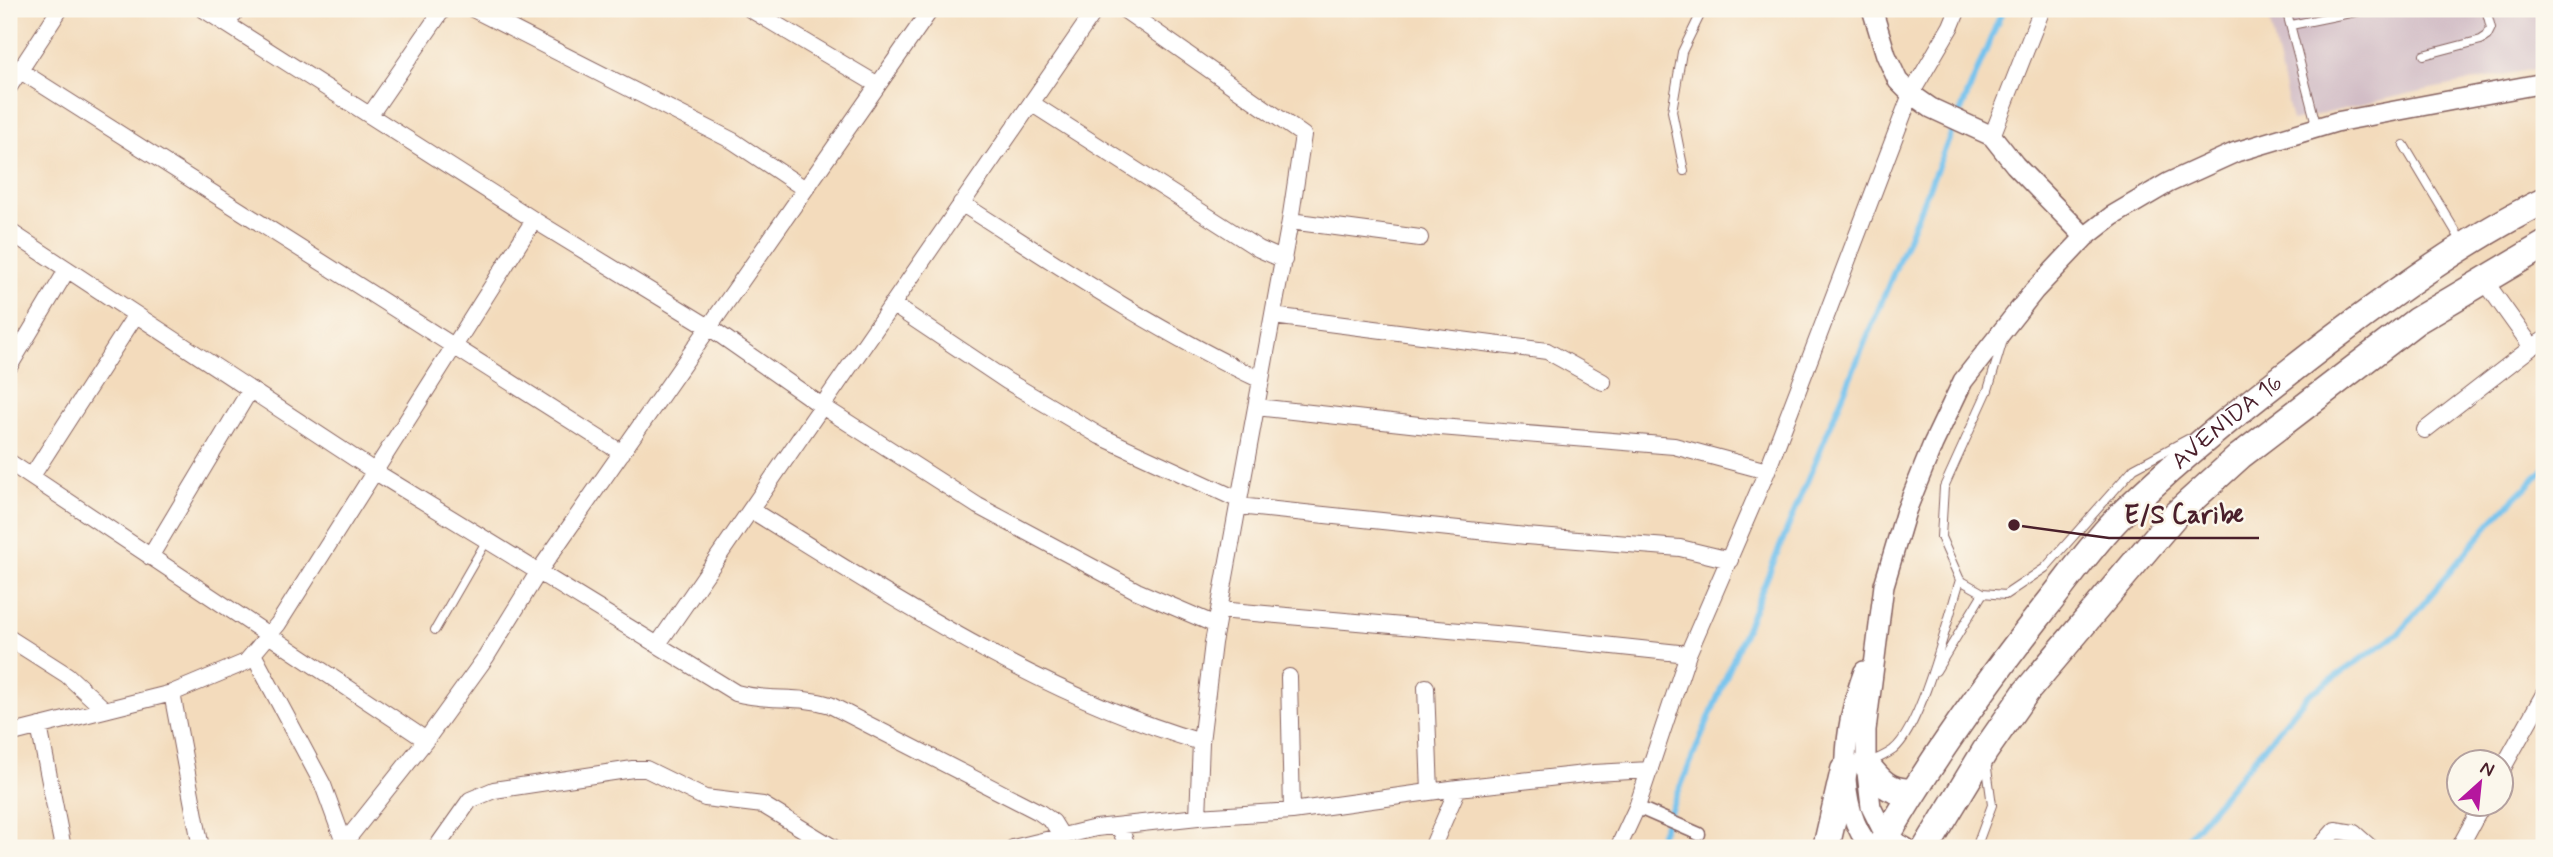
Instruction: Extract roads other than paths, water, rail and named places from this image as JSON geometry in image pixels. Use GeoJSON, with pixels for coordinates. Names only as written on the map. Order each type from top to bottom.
{"type":"FeatureCollection","features":[{"type":"Feature","properties":{"kind":"highway","name":"AVENIDA 16"},"geometry":{"type":"LineString","coordinates":[[1886,845],[1912,791],[1989,679],[2119,517],[2185,456],[2237,413],[2374,307],[2516,215],[2544,201]]}},
{"type":"Feature","properties":{"kind":"highway","name":"AVENIDA 16"},"geometry":{"type":"LineString","coordinates":[[1926,848],[1985,751],[2026,692],[2176,514],[2240,456],[2416,321],[2544,245]]}},
{"type":"Feature","properties":{"kind":"highway"},"geometry":{"type":"LineString","coordinates":[[1826,848],[1855,767],[1879,782],[1903,792],[1912,791]]}},
{"type":"Feature","properties":{"kind":"street"},"geometry":{"type":"LineString","coordinates":[[9,87],[60,9]]}},
{"type":"Feature","properties":{"kind":"street"},"geometry":{"type":"LineString","coordinates":[[203,9],[534,220],[709,327],[822,406],[978,506],[1138,591],[1218,617],[1518,636],[1688,654]]}},
{"type":"Feature","properties":{"kind":"street"},"geometry":{"type":"LineString","coordinates":[[227,24],[237,9]]}},
{"type":"Feature","properties":{"kind":"street"},"geometry":{"type":"LineString","coordinates":[[370,115],[443,9]]}},
{"type":"Feature","properties":{"kind":"street"},"geometry":{"type":"LineString","coordinates":[[473,9],[733,141],[805,189]]}},
{"type":"Feature","properties":{"kind":"street"},"geometry":{"type":"LineString","coordinates":[[750,9],[878,85]]}},
{"type":"Feature","properties":{"kind":"street"},"geometry":{"type":"LineString","coordinates":[[347,846],[486,657],[539,571],[931,9]]}},
{"type":"Feature","properties":{"kind":"street"},"geometry":{"type":"LineString","coordinates":[[658,644],[1096,9]]}},
{"type":"Feature","properties":{"kind":"street"},"geometry":{"type":"LineString","coordinates":[[1122,9],[1303,135],[1284,260],[1218,617],[1202,742],[1198,817]]}},
{"type":"Feature","properties":{"kind":"street"},"geometry":{"type":"LineString","coordinates":[[1872,9],[1886,55],[1898,81],[1911,94],[1931,107],[1985,133],[2085,237]]}},
{"type":"Feature","properties":{"kind":"street"},"geometry":{"type":"LineString","coordinates":[[1618,848],[1650,771],[1688,654],[1767,471],[1911,94],[1951,26],[1958,9]]}},
{"type":"Feature","properties":{"kind":"street"},"geometry":{"type":"LineString","coordinates":[[1985,133],[2042,9]]}},
{"type":"Feature","properties":{"kind":"street"},"geometry":{"type":"LineString","coordinates":[[19,70],[622,453]]}},
{"type":"Feature","properties":{"kind":"street"},"geometry":{"type":"LineString","coordinates":[[1886,845],[1855,767],[1866,730],[1884,584],[1906,511],[1933,444],[1964,382],[2034,291],[2085,237],[2112,216],[2168,183],[2236,152],[2336,122],[2544,83]]}},
{"type":"Feature","properties":{"kind":"street"},"geometry":{"type":"LineString","coordinates":[[1031,103],[1259,249],[1284,260]]}},
{"type":"Feature","properties":{"kind":"street"},"geometry":{"type":"LineString","coordinates":[[961,203],[1137,315],[1261,380]]}},
{"type":"Feature","properties":{"kind":"street"},"geometry":{"type":"LineString","coordinates":[[9,734],[172,693],[246,662],[269,634],[534,220]]}},
{"type":"Feature","properties":{"kind":"street"},"geometry":{"type":"LineString","coordinates":[[1290,221],[1420,238]]}},
{"type":"Feature","properties":{"kind":"street"},"geometry":{"type":"LineString","coordinates":[[9,231],[374,471],[736,693],[754,698],[812,699],[830,705],[1039,812],[1053,822],[1061,835]]}},
{"type":"Feature","properties":{"kind":"street"},"geometry":{"type":"LineString","coordinates":[[9,367],[67,270]]}},
{"type":"Feature","properties":{"kind":"street"},"geometry":{"type":"LineString","coordinates":[[2425,430],[2538,344],[2484,280]]}},
{"type":"Feature","properties":{"kind":"street"},"geometry":{"type":"LineString","coordinates":[[892,304],[1007,381],[1100,436],[1238,503],[1512,534],[1680,548],[1730,560]]}},
{"type":"Feature","properties":{"kind":"street"},"geometry":{"type":"LineString","coordinates":[[32,476],[135,316]]}},
{"type":"Feature","properties":{"kind":"street"},"geometry":{"type":"LineString","coordinates":[[1273,316],[1547,351],[1603,382]]}},
{"type":"Feature","properties":{"kind":"street"},"geometry":{"type":"LineString","coordinates":[[150,557],[250,390]]}},
{"type":"Feature","properties":{"kind":"street"},"geometry":{"type":"LineString","coordinates":[[1256,407],[1428,426],[1674,446],[1767,471]]}},
{"type":"Feature","properties":{"kind":"street"},"geometry":{"type":"LineString","coordinates":[[9,462],[426,740]]}},
{"type":"Feature","properties":{"kind":"street"},"geometry":{"type":"LineString","coordinates":[[751,510],[921,614],[1039,679],[1158,729],[1202,742]]}},
{"type":"Feature","properties":{"kind":"street"},"geometry":{"type":"LineString","coordinates":[[9,638],[67,674],[105,710]]}},
{"type":"Feature","properties":{"kind":"street"},"geometry":{"type":"LineString","coordinates":[[253,654],[323,785],[347,846]]}},
{"type":"Feature","properties":{"kind":"street"},"geometry":{"type":"LineString","coordinates":[[1289,677],[1293,811]]}},
{"type":"Feature","properties":{"kind":"street"},"geometry":{"type":"LineString","coordinates":[[1426,687],[1430,792]]}},
{"type":"Feature","properties":{"kind":"street"},"geometry":{"type":"LineString","coordinates":[[172,693],[201,848]]}},
{"type":"Feature","properties":{"kind":"street"},"geometry":{"type":"LineString","coordinates":[[2514,749],[2544,694]]}},
{"type":"Feature","properties":{"kind":"street"},"geometry":{"type":"LineString","coordinates":[[40,726],[63,848]]}},
{"type":"Feature","properties":{"kind":"street"},"geometry":{"type":"LineString","coordinates":[[436,848],[470,800],[494,790],[632,769],[646,769],[705,798],[763,805],[834,848]]}},
{"type":"Feature","properties":{"kind":"street"},"geometry":{"type":"LineString","coordinates":[[1013,848],[1061,835],[1119,826],[1198,817],[1293,811],[1458,788],[1594,773],[1650,771]]}},
{"type":"Feature","properties":{"kind":"street"},"geometry":{"type":"LineString","coordinates":[[1432,848],[1458,788]]}},
{"type":"Feature","properties":{"kind":"street"},"geometry":{"type":"LineString","coordinates":[[1637,807],[1699,834]]}},
{"type":"Feature","properties":{"kind":"street"},"geometry":{"type":"LineString","coordinates":[[2459,848],[2475,818]]}},
{"type":"Feature","properties":{"kind":"street"},"geometry":{"type":"LineString","coordinates":[[1119,826],[1128,848]]}},
{"type":"Feature","properties":{"kind":"street"},"geometry":{"type":"LineString","coordinates":[[2319,848],[2335,830],[2354,833],[2371,848]]}},
{"type":"Feature","properties":{"kind":"lane"},"geometry":{"type":"LineString","coordinates":[[1684,171],[1672,110],[1682,52],[1703,9]]}},
{"type":"Feature","properties":{"kind":"lane"},"geometry":{"type":"LineString","coordinates":[[2286,9],[2317,128]]}},
{"type":"Feature","properties":{"kind":"lane"},"geometry":{"type":"LineString","coordinates":[[2291,25],[2370,9]]}},
{"type":"Feature","properties":{"kind":"lane"},"geometry":{"type":"LineString","coordinates":[[2424,55],[2487,37],[2491,28],[2486,9]]}},
{"type":"Feature","properties":{"kind":"lane"},"geometry":{"type":"LineString","coordinates":[[2404,145],[2465,247]]}},
{"type":"Feature","properties":{"kind":"lane"},"geometry":{"type":"LineString","coordinates":[[2006,327],[1988,390],[1944,487],[1941,537],[1960,580],[1983,593],[2005,595],[2045,568],[2134,468],[2237,413]]}},
{"type":"Feature","properties":{"kind":"lane"},"geometry":{"type":"LineString","coordinates":[[435,630],[487,540]]}},
{"type":"Feature","properties":{"kind":"lane"},"geometry":{"type":"LineString","coordinates":[[1855,767],[1894,750],[1906,736],[1929,682],[1960,580]]}},
{"type":"Feature","properties":{"kind":"lane"},"geometry":{"type":"LineString","coordinates":[[1929,682],[1983,593]]}},
{"type":"Feature","properties":{"kind":"lane"},"geometry":{"type":"LineString","coordinates":[[1976,848],[1992,805],[1985,751]]}},
{"type":"Feature","properties":{"kind":"waterway"},"geometry":{"type":"LineString","coordinates":[[1655,848],[2003,9]]}},
{"type":"Feature","properties":{"kind":"waterway"},"geometry":{"type":"LineString","coordinates":[[2179,848],[2307,696],[2399,633],[2492,521],[2544,469]]}},
{"type":"Feature","properties":{"kind":"place","name":"E/S Caribe"},"geometry":{"type":"Point","coordinates":[2014,525]}}]}
